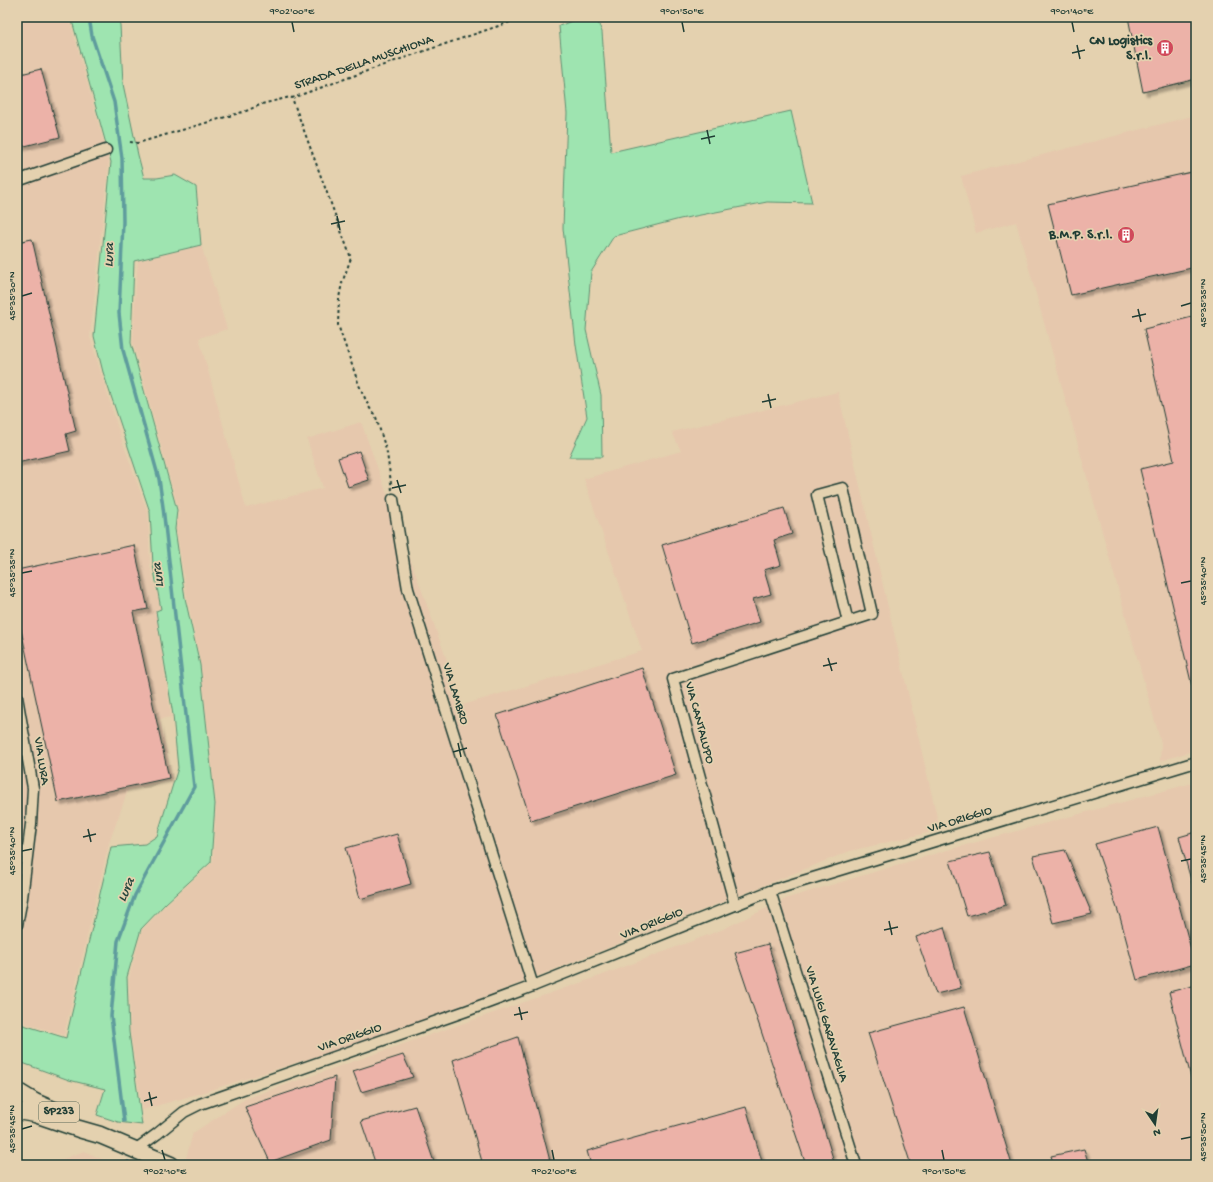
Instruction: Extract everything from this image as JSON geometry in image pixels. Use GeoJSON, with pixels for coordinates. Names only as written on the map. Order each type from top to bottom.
{"type":"FeatureCollection","features":[{"type":"Feature","properties":{"kind":"main road","name":"SP233"},"geometry":{"type":"LineString","coordinates":[[17,1091],[35,1102],[82,1122],[100,1134],[171,1165]]}},
{"type":"Feature","properties":{"kind":"main road","name":"SP233"},"geometry":{"type":"LineString","coordinates":[[17,1111],[35,1114],[79,1129],[100,1134]]}},
{"type":"Feature","properties":{"kind":"street"},"geometry":{"type":"LineString","coordinates":[[17,181],[106,150]]}},
{"type":"Feature","properties":{"kind":"street","name":"VIA CANTALUPO"},"geometry":{"type":"LineString","coordinates":[[735,905],[673,679],[848,622],[872,614],[843,488],[817,495],[848,622]]}},
{"type":"Feature","properties":{"kind":"street","name":"VIA LAMBRO"},"geometry":{"type":"LineString","coordinates":[[393,499],[408,589],[533,986]]}},
{"type":"Feature","properties":{"kind":"street","name":"VIA LURA"},"geometry":{"type":"LineString","coordinates":[[17,696],[34,788],[23,890],[17,925]]}},
{"type":"Feature","properties":{"kind":"street","name":"VIA ORIGGIO"},"geometry":{"type":"LineString","coordinates":[[135,1150],[184,1112],[200,1104],[533,986],[770,891],[1196,762]]}},
{"type":"Feature","properties":{"kind":"street","name":"VIA LUIGI GARAVAGLIA"},"geometry":{"type":"LineString","coordinates":[[770,891],[856,1165]]}},
{"type":"Feature","properties":{"kind":"path","name":"STRADA DELLA MUSCHIONA"},"geometry":{"type":"LineString","coordinates":[[393,499],[387,454],[376,417],[369,407],[359,385],[338,324],[338,298],[351,258],[292,98],[525,17]]}},
{"type":"Feature","properties":{"kind":"path"},"geometry":{"type":"LineString","coordinates":[[130,142],[138,143],[246,111],[262,104],[290,97],[292,98]]}},
{"type":"Feature","properties":{"kind":"shaded area"},"geometry":{"type":"Polygon","coordinates":[[[17,17],[69,17],[109,161],[90,337],[120,435],[148,513],[150,566],[161,608],[156,610],[171,717],[160,719],[172,779],[128,790],[109,843],[64,1035],[17,1021],[17,17]]]}},
{"type":"Feature","properties":{"kind":"shaded area"},"geometry":{"type":"Polygon","coordinates":[[[1196,115],[1196,750],[1160,761],[1161,743],[1016,222],[976,233],[961,176],[1196,115]]]}},
{"type":"Feature","properties":{"kind":"shaded area"},"geometry":{"type":"Polygon","coordinates":[[[201,245],[227,329],[199,338],[246,508],[323,488],[307,439],[361,422],[463,705],[642,651],[584,479],[681,451],[672,432],[838,392],[940,830],[850,851],[505,989],[377,1037],[201,1093],[142,1110],[130,1031],[129,978],[142,930],[167,904],[213,862],[216,804],[201,667],[187,597],[176,528],[179,512],[133,343],[135,300],[138,261],[201,245]]]}},
{"type":"Feature","properties":{"kind":"shaded area"},"geometry":{"type":"Polygon","coordinates":[[[1196,782],[1196,1165],[191,1165],[185,1162],[193,1133],[245,1099],[600,976],[721,930],[788,898],[944,851],[1196,782]]]}},
{"type":"Feature","properties":{"kind":"shaded area"},"geometry":{"type":"Polygon","coordinates":[[[84,1151],[115,1165],[48,1165],[84,1151]]]}},
{"type":"Feature","properties":{"kind":"green space"},"geometry":{"type":"Polygon","coordinates":[[[71,17],[118,17],[120,25],[123,84],[144,178],[157,178],[175,175],[196,187],[201,245],[134,261],[131,343],[177,510],[175,529],[185,598],[200,665],[215,804],[211,862],[166,903],[141,929],[127,977],[129,1032],[142,1125],[118,1122],[97,1115],[105,1089],[69,1080],[17,1061],[17,1023],[66,1038],[111,847],[145,844],[157,836],[178,768],[173,715],[156,611],[161,609],[153,565],[150,512],[103,372],[94,336],[111,162],[71,17]]]}},
{"type":"Feature","properties":{"kind":"green space"},"geometry":{"type":"Polygon","coordinates":[[[582,17],[596,17],[602,32],[611,152],[791,111],[812,203],[767,202],[680,219],[614,236],[591,272],[586,330],[601,395],[602,457],[569,457],[587,417],[576,345],[563,228],[567,113],[559,26],[582,17]]]}},
{"type":"Feature","properties":{"kind":"building","name":"CN Logistics S.r.l."},"geometry":{"type":"Polygon","coordinates":[[[1128,17],[1196,17],[1196,79],[1143,92],[1128,17]]]}},
{"type":"Feature","properties":{"kind":"building"},"geometry":{"type":"Polygon","coordinates":[[[41,69],[60,137],[17,148],[17,75],[41,69]]]}},
{"type":"Feature","properties":{"kind":"building","name":"B.M.P. S.r.l."},"geometry":{"type":"Polygon","coordinates":[[[1196,171],[1196,267],[1071,295],[1048,204],[1196,171]]]}},
{"type":"Feature","properties":{"kind":"building"},"geometry":{"type":"Polygon","coordinates":[[[32,239],[76,431],[66,434],[70,451],[17,463],[17,242],[32,239]]]}},
{"type":"Feature","properties":{"kind":"building"},"geometry":{"type":"Polygon","coordinates":[[[1196,316],[1196,685],[1192,686],[1140,469],[1174,461],[1144,329],[1196,316]]]}},
{"type":"Feature","properties":{"kind":"building"},"geometry":{"type":"Polygon","coordinates":[[[359,451],[369,480],[348,487],[338,458],[359,451]]]}},
{"type":"Feature","properties":{"kind":"building"},"geometry":{"type":"Polygon","coordinates":[[[784,508],[792,534],[774,540],[781,565],[764,570],[771,594],[753,599],[760,622],[692,643],[662,545],[784,508]]]}},
{"type":"Feature","properties":{"kind":"building"},"geometry":{"type":"Polygon","coordinates":[[[134,545],[148,609],[133,612],[169,778],[58,802],[17,611],[17,570],[134,545]]]}},
{"type":"Feature","properties":{"kind":"building"},"geometry":{"type":"Polygon","coordinates":[[[642,668],[676,775],[531,821],[497,715],[642,668]]]}},
{"type":"Feature","properties":{"kind":"building"},"geometry":{"type":"Polygon","coordinates":[[[1158,827],[1195,964],[1137,980],[1120,917],[1095,844],[1158,827]]]}},
{"type":"Feature","properties":{"kind":"building"},"geometry":{"type":"Polygon","coordinates":[[[1196,832],[1196,886],[1193,887],[1179,837],[1196,832]]]}},
{"type":"Feature","properties":{"kind":"building"},"geometry":{"type":"Polygon","coordinates":[[[397,834],[411,884],[360,899],[346,848],[397,834]]]}},
{"type":"Feature","properties":{"kind":"building"},"geometry":{"type":"Polygon","coordinates":[[[1065,850],[1092,914],[1053,923],[1033,856],[1065,850]]]}},
{"type":"Feature","properties":{"kind":"building"},"geometry":{"type":"Polygon","coordinates":[[[990,852],[1006,905],[967,916],[950,861],[990,852]]]}},
{"type":"Feature","properties":{"kind":"building"},"geometry":{"type":"Polygon","coordinates":[[[944,927],[961,988],[936,994],[916,937],[944,927]]]}},
{"type":"Feature","properties":{"kind":"building"},"geometry":{"type":"Polygon","coordinates":[[[768,944],[835,1165],[806,1165],[735,953],[768,944]]]}},
{"type":"Feature","properties":{"kind":"building"},"geometry":{"type":"Polygon","coordinates":[[[1196,985],[1196,1085],[1193,1085],[1169,992],[1196,985]]]}},
{"type":"Feature","properties":{"kind":"building"},"geometry":{"type":"Polygon","coordinates":[[[964,1007],[1012,1165],[911,1165],[868,1033],[964,1007]]]}},
{"type":"Feature","properties":{"kind":"building"},"geometry":{"type":"Polygon","coordinates":[[[518,1037],[551,1165],[483,1165],[453,1060],[518,1037]]]}},
{"type":"Feature","properties":{"kind":"building"},"geometry":{"type":"Polygon","coordinates":[[[403,1055],[413,1077],[361,1092],[353,1071],[403,1055]]]}},
{"type":"Feature","properties":{"kind":"building"},"geometry":{"type":"Polygon","coordinates":[[[335,1077],[331,1140],[270,1162],[245,1107],[335,1077]]]}},
{"type":"Feature","properties":{"kind":"building"},"geometry":{"type":"Polygon","coordinates":[[[415,1106],[435,1165],[376,1165],[361,1121],[415,1106]]]}},
{"type":"Feature","properties":{"kind":"building"},"geometry":{"type":"Polygon","coordinates":[[[746,1107],[763,1165],[591,1165],[587,1151],[746,1107]]]}},
{"type":"Feature","properties":{"kind":"building"},"geometry":{"type":"Polygon","coordinates":[[[1084,1149],[1089,1165],[1054,1165],[1051,1156],[1084,1149]]]}},
{"type":"Feature","properties":{"kind":"waterway","name":"Lura"},"geometry":{"type":"LineString","coordinates":[[89,17],[92,36],[114,102],[122,158],[123,222],[119,313],[123,350],[159,479],[194,787],[135,895],[118,941],[111,1016],[124,1121]]}},
{"type":"Feature","properties":{"kind":"place","name":"CN Logistics S.r.l."},"geometry":{"type":"Point","coordinates":[1165,48]}},
{"type":"Feature","properties":{"kind":"place","name":"B.M.P. S.r.l."},"geometry":{"type":"Point","coordinates":[1126,235]}}]}
